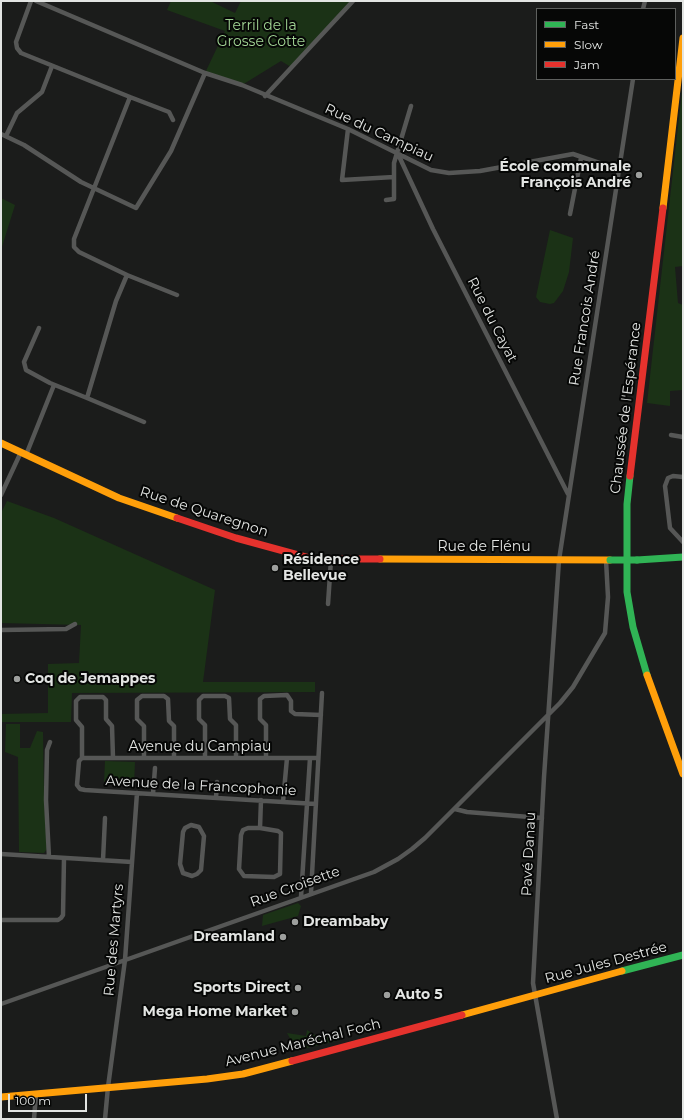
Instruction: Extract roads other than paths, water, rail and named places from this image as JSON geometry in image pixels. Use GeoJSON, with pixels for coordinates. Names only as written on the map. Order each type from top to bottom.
{"type":"FeatureCollection","features":[{"type":"Feature","properties":{"kind":"main road","name":"Chaussée de l'Espérance"},"geometry":{"type":"LineString","coordinates":[[683,38],[627,504],[626,571],[630,611],[638,648],[683,774]]}},
{"type":"Feature","properties":{"kind":"main road","name":"Rue de Quaregnon"},"geometry":{"type":"LineString","coordinates":[[1,443],[118,498],[276,550],[313,559],[410,560]]}},
{"type":"Feature","properties":{"kind":"main road","name":"Rue de Flénu"},"geometry":{"type":"LineString","coordinates":[[410,560],[637,560],[683,557]]}},
{"type":"Feature","properties":{"kind":"main road","name":"Rue Jules Destrée"},"geometry":{"type":"LineString","coordinates":[[536,995],[683,955]]}},
{"type":"Feature","properties":{"kind":"main road","name":"Avenue Maréchal Foch"},"geometry":{"type":"LineString","coordinates":[[1,1097],[218,1078],[262,1070],[536,995]]}},
{"type":"Feature","properties":{"kind":"street"},"geometry":{"type":"LineString","coordinates":[[31,1],[16,42],[17,48],[21,53],[169,112],[173,120]]}},
{"type":"Feature","properties":{"kind":"street","name":"Rue du Campiau"},"geometry":{"type":"LineString","coordinates":[[36,1],[205,73],[242,85],[265,96],[348,129],[431,170],[448,173],[480,171],[573,154],[581,158],[620,170]]}},
{"type":"Feature","properties":{"kind":"street"},"geometry":{"type":"LineString","coordinates":[[265,96],[353,1]]}},
{"type":"Feature","properties":{"kind":"street"},"geometry":{"type":"LineString","coordinates":[[6,136],[17,113],[42,92],[52,66]]}},
{"type":"Feature","properties":{"kind":"street"},"geometry":{"type":"LineString","coordinates":[[1,134],[24,145],[81,182],[136,208],[171,151],[205,73]]}},
{"type":"Feature","properties":{"kind":"street","name":"Rue Francois André"},"geometry":{"type":"LineString","coordinates":[[559,560],[633,80]]}},
{"type":"Feature","properties":{"kind":"street"},"geometry":{"type":"LineString","coordinates":[[130,97],[74,239],[74,247],[79,252],[127,275],[177,295]]}},
{"type":"Feature","properties":{"kind":"street"},"geometry":{"type":"LineString","coordinates":[[386,200],[394,199],[394,164],[411,106]]}},
{"type":"Feature","properties":{"kind":"street"},"geometry":{"type":"LineString","coordinates":[[348,129],[342,180],[394,177]]}},
{"type":"Feature","properties":{"kind":"street","name":"Rue du Cayat"},"geometry":{"type":"LineString","coordinates":[[398,154],[433,229],[568,494]]}},
{"type":"Feature","properties":{"kind":"street"},"geometry":{"type":"LineString","coordinates":[[570,214],[581,158]]}},
{"type":"Feature","properties":{"kind":"street"},"geometry":{"type":"LineString","coordinates":[[87,398],[116,301],[127,275]]}},
{"type":"Feature","properties":{"kind":"street"},"geometry":{"type":"LineString","coordinates":[[39,328],[24,362],[24,367],[30,373],[54,385],[144,422]]}},
{"type":"Feature","properties":{"kind":"street"},"geometry":{"type":"LineString","coordinates":[[1,495],[24,454],[54,385]]}},
{"type":"Feature","properties":{"kind":"street"},"geometry":{"type":"LineString","coordinates":[[671,435],[683,437]]}},
{"type":"Feature","properties":{"kind":"street"},"geometry":{"type":"LineString","coordinates":[[683,478],[673,476],[668,478],[665,486],[670,528],[683,542]]}},
{"type":"Feature","properties":{"kind":"street"},"geometry":{"type":"LineString","coordinates":[[328,604],[331,560]]}},
{"type":"Feature","properties":{"kind":"street","name":"Pavé Danau"},"geometry":{"type":"LineString","coordinates":[[557,1119],[533,983],[559,560]]}},
{"type":"Feature","properties":{"kind":"street","name":"Rue Croisette"},"geometry":{"type":"LineString","coordinates":[[1,1004],[311,893],[374,872],[398,859],[422,841],[455,809],[549,714],[573,687],[604,633],[608,597],[608,560]]}},
{"type":"Feature","properties":{"kind":"street"},"geometry":{"type":"LineString","coordinates":[[1,630],[66,629],[75,624]]}},
{"type":"Feature","properties":{"kind":"street"},"geometry":{"type":"LineString","coordinates":[[311,893],[322,693]]}},
{"type":"Feature","properties":{"kind":"street"},"geometry":{"type":"LineString","coordinates":[[266,758],[266,725],[260,719],[260,699],[264,696],[287,695],[291,700],[292,711],[295,714],[321,715]]}},
{"type":"Feature","properties":{"kind":"street"},"geometry":{"type":"LineString","coordinates":[[144,758],[144,726],[138,720],[137,700],[142,696],[164,696],[168,699],[169,721],[174,726],[174,758]]}},
{"type":"Feature","properties":{"kind":"street"},"geometry":{"type":"LineString","coordinates":[[205,758],[205,726],[199,719],[199,700],[203,696],[225,696],[229,698],[230,719],[236,725],[236,758]]}},
{"type":"Feature","properties":{"kind":"street"},"geometry":{"type":"LineString","coordinates":[[82,758],[82,727],[76,720],[76,701],[80,697],[103,697],[106,700],[106,719],[112,726],[113,758]]}},
{"type":"Feature","properties":{"kind":"street"},"geometry":{"type":"LineString","coordinates":[[49,857],[46,800],[47,750],[50,742]]}},
{"type":"Feature","properties":{"kind":"street","name":"Avenue du Campiau"},"geometry":{"type":"LineString","coordinates":[[82,758],[318,758]]}},
{"type":"Feature","properties":{"kind":"street","name":"Avenue de la Francophonie"},"geometry":{"type":"LineString","coordinates":[[82,758],[79,761],[77,784],[80,789],[85,790],[316,804]]}},
{"type":"Feature","properties":{"kind":"street"},"geometry":{"type":"LineString","coordinates":[[283,802],[286,758]]}},
{"type":"Feature","properties":{"kind":"street"},"geometry":{"type":"LineString","coordinates":[[301,897],[310,758]]}},
{"type":"Feature","properties":{"kind":"street"},"geometry":{"type":"LineString","coordinates":[[153,794],[155,768]]}},
{"type":"Feature","properties":{"kind":"street"},"geometry":{"type":"LineString","coordinates":[[216,798],[217,782]]}},
{"type":"Feature","properties":{"kind":"street","name":"Rue des Martyrs"},"geometry":{"type":"LineString","coordinates":[[105,1119],[125,960],[137,793]]}},
{"type":"Feature","properties":{"kind":"street"},"geometry":{"type":"LineString","coordinates":[[260,828],[261,800]]}},
{"type":"Feature","properties":{"kind":"street"},"geometry":{"type":"LineString","coordinates":[[455,809],[467,812],[542,818]]}},
{"type":"Feature","properties":{"kind":"street"},"geometry":{"type":"LineString","coordinates":[[103,860],[105,818]]}},
{"type":"Feature","properties":{"kind":"street"},"geometry":{"type":"LineString","coordinates":[[191,825],[199,827],[203,833],[202,867],[195,875],[187,875],[181,869],[182,839],[184,830],[191,825]]}},
{"type":"Feature","properties":{"kind":"street"},"geometry":{"type":"LineString","coordinates":[[260,828],[278,830],[281,833],[280,874],[274,877],[244,876],[239,869],[241,835],[243,830],[260,828]]}},
{"type":"Feature","properties":{"kind":"street"},"geometry":{"type":"LineString","coordinates":[[1,854],[132,862]]}},
{"type":"Feature","properties":{"kind":"street"},"geometry":{"type":"LineString","coordinates":[[1,920],[58,920],[61,918],[63,915],[64,858]]}},
{"type":"Feature","properties":{"kind":"street"},"geometry":{"type":"LineString","coordinates":[[34,1119],[36,1094]]}},
{"type":"Feature","properties":{"kind":"place","name":"École communale François André"},"geometry":{"type":"Point","coordinates":[639,175]}},
{"type":"Feature","properties":{"kind":"place","name":"Résidence Bellevue"},"geometry":{"type":"Point","coordinates":[275,568]}},
{"type":"Feature","properties":{"kind":"place","name":"Coq de Jemappes"},"geometry":{"type":"Point","coordinates":[17,679]}},
{"type":"Feature","properties":{"kind":"place","name":"Dreambaby"},"geometry":{"type":"Point","coordinates":[295,922]}},
{"type":"Feature","properties":{"kind":"place","name":"Dreamland"},"geometry":{"type":"Point","coordinates":[283,937]}},
{"type":"Feature","properties":{"kind":"place","name":"Sports Direct"},"geometry":{"type":"Point","coordinates":[298,988]}},
{"type":"Feature","properties":{"kind":"place","name":"Auto 5"},"geometry":{"type":"Point","coordinates":[387,995]}},
{"type":"Feature","properties":{"kind":"place","name":"Mega Home Market"},"geometry":{"type":"Point","coordinates":[295,1012]}},
{"type":"Feature","properties":{"kind":"park label","name":"Terril de la Grosse Cotte"},"geometry":{"type":"Point","coordinates":[261,34]}}]}
